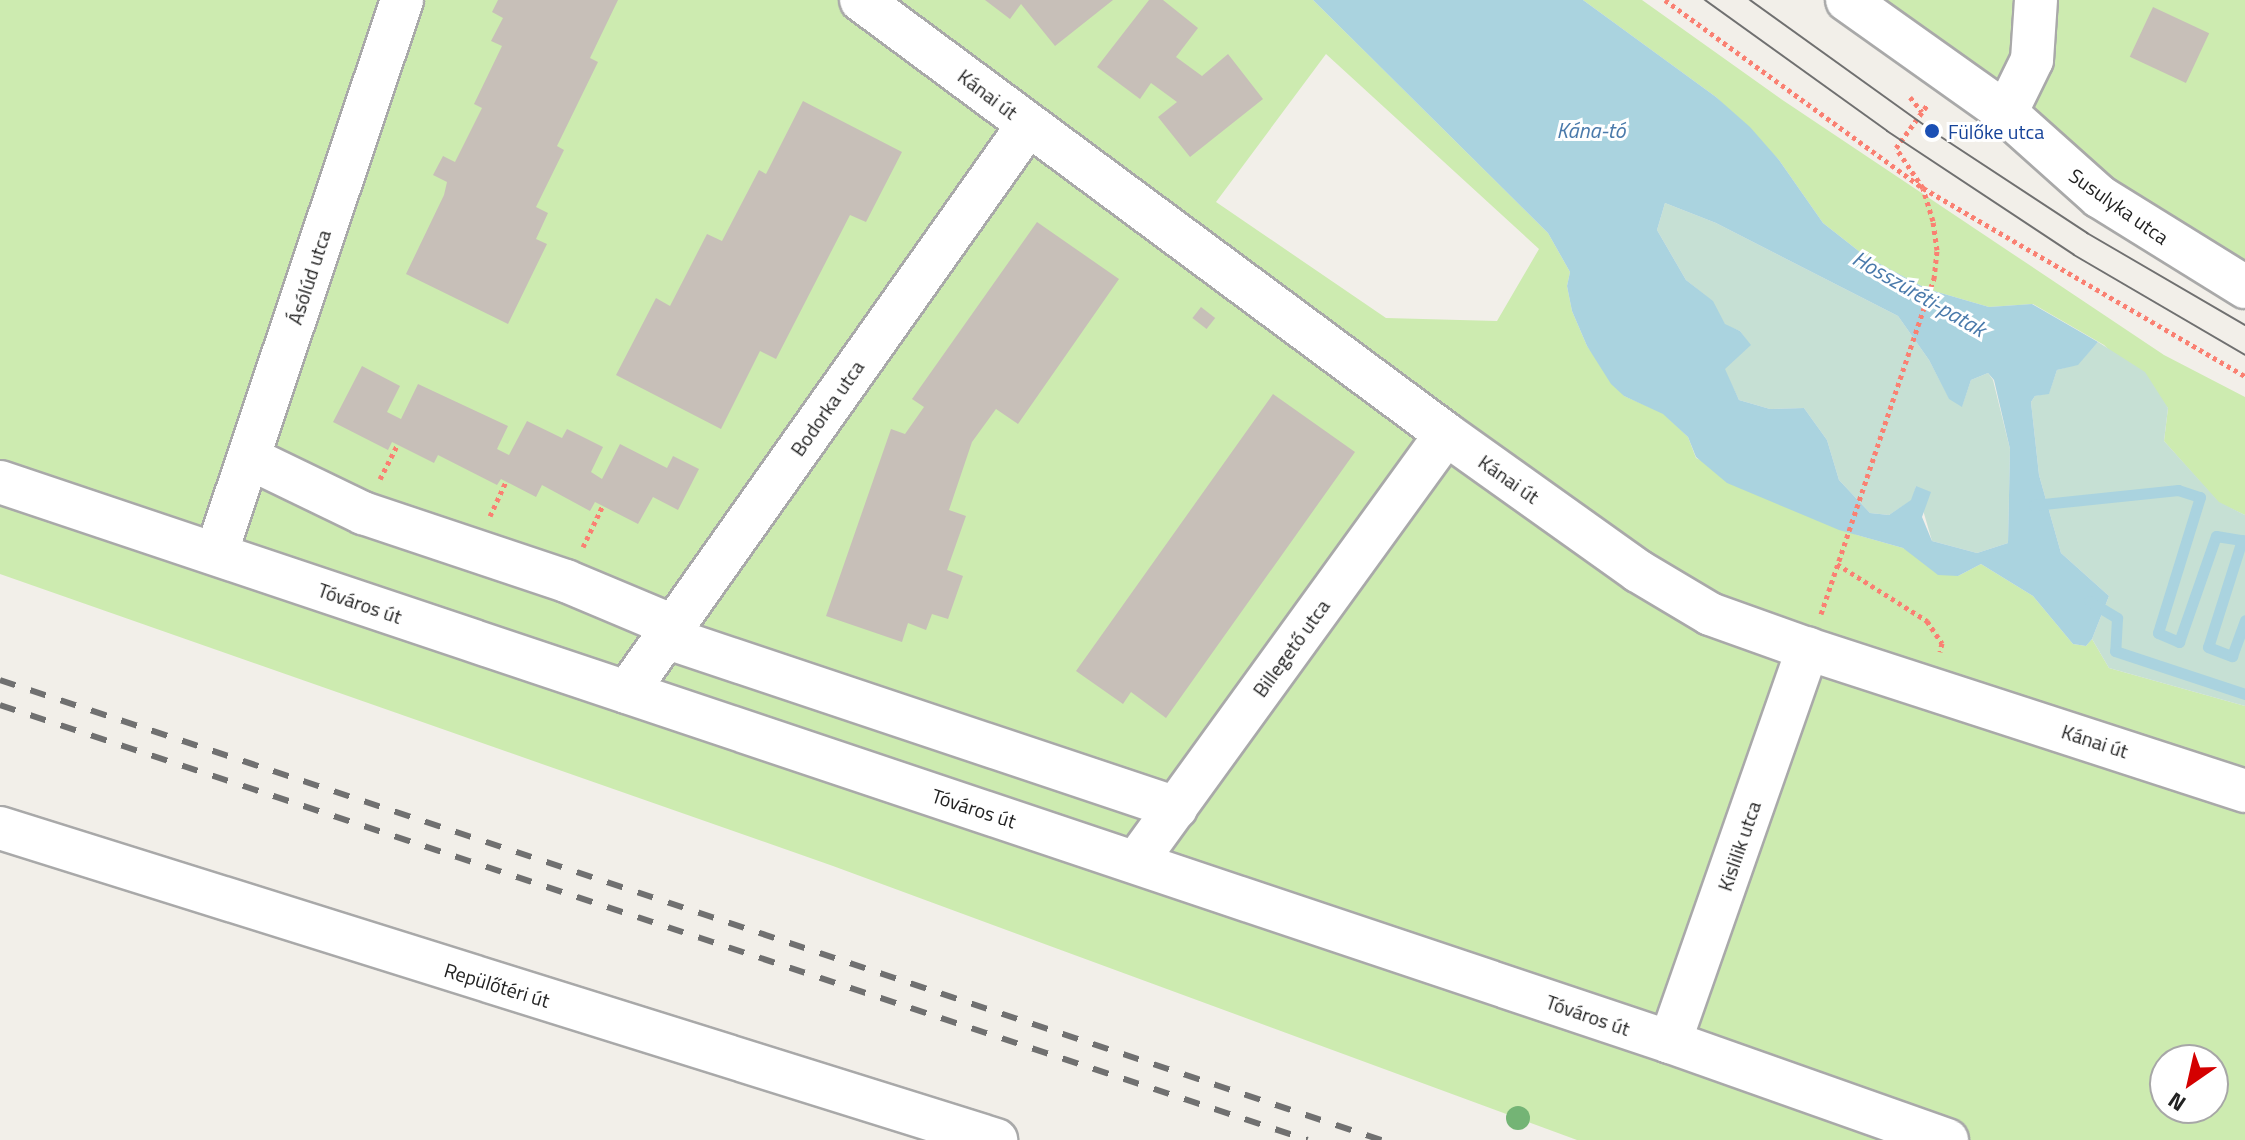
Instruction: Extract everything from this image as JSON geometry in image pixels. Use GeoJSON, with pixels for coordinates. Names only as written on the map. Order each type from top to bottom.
{"type":"FeatureCollection","features":[{"type":"Feature","properties":{"kind":"street","name":"Ásólúd utca"},"geometry":{"type":"LineString","coordinates":[[216,554],[402,0]]}},
{"type":"Feature","properties":{"kind":"street","name":"Kánai út"},"geometry":{"type":"LineString","coordinates":[[861,0],[1446,434],[1638,571],[1710,614],[1808,649],[2245,791]]}},
{"type":"Feature","properties":{"kind":"street","name":"Susulyka utca"},"geometry":{"type":"LineString","coordinates":[[1847,0],[2006,113],[2100,197],[2245,287]]}},
{"type":"Feature","properties":{"kind":"street"},"geometry":{"type":"LineString","coordinates":[[2006,113],[2032,60],[2036,0]]}},
{"type":"Feature","properties":{"kind":"street","name":"Bodorka utca"},"geometry":{"type":"LineString","coordinates":[[627,692],[1028,125]]}},
{"type":"Feature","properties":{"kind":"street","name":"Billegető utca"},"geometry":{"type":"LineString","coordinates":[[1136,862],[1446,434]]}},
{"type":"Feature","properties":{"kind":"street"},"geometry":{"type":"LineString","coordinates":[[249,458],[363,513],[566,581],[669,632],[1176,808]]}},
{"type":"Feature","properties":{"kind":"street","name":"Tóváros út"},"geometry":{"type":"LineString","coordinates":[[0,482],[1670,1042],[1947,1140]]}},
{"type":"Feature","properties":{"kind":"street","name":"Kislilik utca"},"geometry":{"type":"LineString","coordinates":[[1670,1042],[1808,649]]}},
{"type":"Feature","properties":{"kind":"street","name":"Repülőtéri út"},"geometry":{"type":"LineString","coordinates":[[0,828],[996,1140]]}},
{"type":"Feature","properties":{"kind":"path"},"geometry":{"type":"LineString","coordinates":[[1665,0],[1923,188],[2245,376]]}},
{"type":"Feature","properties":{"kind":"path"},"geometry":{"type":"LineString","coordinates":[[1824,604],[1934,279],[1937,250],[1933,221],[1923,188],[1896,148],[1922,112]]}},
{"type":"Feature","properties":{"kind":"path"},"geometry":{"type":"LineString","coordinates":[[1837,564],[1927,621],[1942,643]]}},
{"type":"Feature","properties":{"kind":"green space"},"geometry":{"type":"Polygon","coordinates":[[[0,0],[1313,0],[1548,233],[1570,272],[1567,286],[1572,311],[1587,346],[1624,396],[1663,413],[1688,437],[1696,458],[1857,535],[1903,548],[1958,576],[1981,564],[2033,596],[2073,644],[2086,646],[2092,639],[2109,668],[2245,706],[2245,1140],[1577,1140],[833,866],[0,574],[0,0]],[[1326,54],[1216,202],[1386,318],[1497,321],[1539,249],[1326,54]]]}},
{"type":"Feature","properties":{"kind":"green space"},"geometry":{"type":"Polygon","coordinates":[[[1583,0],[1642,0],[1781,99],[2164,355],[2245,397],[2245,515],[2219,503],[2164,441],[2168,408],[2104,345],[2033,304],[1989,307],[1927,289],[1865,256],[1823,223],[1779,160],[1716,97],[1583,0]]]}},
{"type":"Feature","properties":{"kind":"green space"},"geometry":{"type":"Polygon","coordinates":[[[1847,0],[2245,0],[2245,287],[1847,0]]]}},
{"type":"Feature","properties":{"kind":"green space"},"geometry":{"type":"Polygon","coordinates":[[[1665,203],[1716,223],[1898,316],[1929,360],[1949,398],[1962,406],[1971,380],[1988,373],[1993,380],[2010,449],[2008,543],[1977,553],[1932,541],[1916,486],[1912,500],[1889,515],[1870,513],[1839,480],[1827,440],[1804,408],[1770,409],[1739,400],[1724,369],[1750,345],[1740,331],[1725,325],[1712,301],[1686,280],[1657,230],[1665,203]]]}},
{"type":"Feature","properties":{"kind":"green space"},"geometry":{"type":"Polygon","coordinates":[[[2098,342],[2145,372],[2168,408],[2164,441],[2219,502],[2245,515],[2245,706],[2109,668],[2092,639],[2109,596],[2061,553],[2039,475],[2031,402],[2035,396],[2049,393],[2057,370],[2078,364],[2098,342]]]}},
{"type":"Feature","properties":{"kind":"water","name":"Kána-tó"},"geometry":{"type":"Polygon","coordinates":[[[1313,0],[1583,0],[1716,97],[1750,127],[1779,160],[1823,223],[1865,256],[1927,289],[1989,307],[2032,304],[2098,342],[2078,365],[2057,370],[2049,394],[2035,396],[2031,402],[2039,475],[2061,553],[2109,596],[2092,639],[2086,646],[2073,644],[2033,596],[1981,564],[1958,576],[1938,575],[1903,548],[1839,530],[1727,483],[1696,457],[1688,437],[1663,414],[1624,396],[1611,384],[1587,346],[1572,311],[1567,286],[1570,272],[1548,233],[1313,0]],[[1665,203],[1657,230],[1686,280],[1713,301],[1725,324],[1740,331],[1751,345],[1725,369],[1739,400],[1770,409],[1804,408],[1827,440],[1839,480],[1870,513],[1889,515],[1911,500],[1916,486],[1931,492],[1922,517],[1932,541],[1977,553],[2008,543],[2010,449],[1994,380],[1988,373],[1971,380],[1962,407],[1949,399],[1929,360],[1898,316],[1716,223],[1665,203]]]}},
{"type":"Feature","properties":{"kind":"building"},"geometry":{"type":"Polygon","coordinates":[[[498,0],[618,0],[590,58],[598,62],[557,146],[564,150],[536,207],[548,213],[536,239],[547,244],[508,324],[406,274],[444,195],[447,182],[433,175],[443,156],[455,162],[482,108],[474,104],[502,46],[491,41],[503,18],[492,12],[498,0]]]}},
{"type":"Feature","properties":{"kind":"building"},"geometry":{"type":"Polygon","coordinates":[[[985,0],[1113,0],[1055,46],[1021,4],[1010,19],[985,0]]]}},
{"type":"Feature","properties":{"kind":"building"},"geometry":{"type":"Polygon","coordinates":[[[1149,0],[1163,0],[1198,28],[1176,57],[1202,76],[1228,54],[1263,99],[1190,157],[1158,117],[1177,102],[1151,83],[1140,99],[1097,67],[1149,0]]]}},
{"type":"Feature","properties":{"kind":"building"},"geometry":{"type":"Polygon","coordinates":[[[2153,7],[2209,33],[2186,83],[2130,57],[2153,7]]]}},
{"type":"Feature","properties":{"kind":"building"},"geometry":{"type":"Polygon","coordinates":[[[803,101],[902,152],[866,222],[850,215],[776,359],[760,351],[721,429],[616,375],[656,298],[670,306],[707,234],[722,241],[759,170],[766,174],[803,101]]]}},
{"type":"Feature","properties":{"kind":"building"},"geometry":{"type":"Polygon","coordinates":[[[1037,222],[1119,279],[1018,424],[996,409],[972,442],[949,510],[966,516],[947,570],[963,576],[948,619],[932,614],[926,630],[908,623],[902,642],[826,616],[891,429],[905,434],[924,407],[912,399],[1037,222]]]}},
{"type":"Feature","properties":{"kind":"building"},"geometry":{"type":"Polygon","coordinates":[[[1201,307],[1215,318],[1207,329],[1192,318],[1201,307]]]}},
{"type":"Feature","properties":{"kind":"building"},"geometry":{"type":"Polygon","coordinates":[[[362,366],[400,386],[387,412],[401,419],[418,384],[508,426],[497,449],[509,455],[527,421],[562,438],[567,429],[603,447],[591,472],[602,479],[620,444],[667,468],[673,456],[699,469],[678,510],[653,497],[638,524],[595,502],[590,511],[542,485],[536,497],[501,479],[497,485],[438,455],[434,463],[392,442],[388,450],[333,422],[362,366]]]}},
{"type":"Feature","properties":{"kind":"building"},"geometry":{"type":"Polygon","coordinates":[[[1273,394],[1355,452],[1166,718],[1131,692],[1123,704],[1076,671],[1273,394]]]}},
{"type":"Feature","properties":{"kind":"waterway"},"geometry":{"type":"LineString","coordinates":[[2034,505],[2178,490],[2200,497],[2158,633],[2179,642],[2216,536],[2242,540],[2208,647],[2232,656],[2245,620]]}},
{"type":"Feature","properties":{"kind":"waterway","name":"Hosszúréti-patak"},"geometry":{"type":"LineString","coordinates":[[2089,601],[2117,618],[2115,651],[2245,694]]}},
{"type":"Feature","properties":{"kind":"tram line"},"geometry":{"type":"LineString","coordinates":[[1705,0],[1887,131],[2074,255],[2245,355]]}},
{"type":"Feature","properties":{"kind":"tram line"},"geometry":{"type":"LineString","coordinates":[[1750,0],[1932,131],[2087,233],[2245,325]]}},
{"type":"Feature","properties":{"kind":"railway"},"geometry":{"type":"LineString","coordinates":[[0,680],[1381,1140]]}},
{"type":"Feature","properties":{"kind":"railway"},"geometry":{"type":"LineString","coordinates":[[0,705],[1308,1140]]}},
{"type":"Feature","properties":{"kind":"place","name":"Fülőke utca"},"geometry":{"type":"Point","coordinates":[1932,131]}}]}
